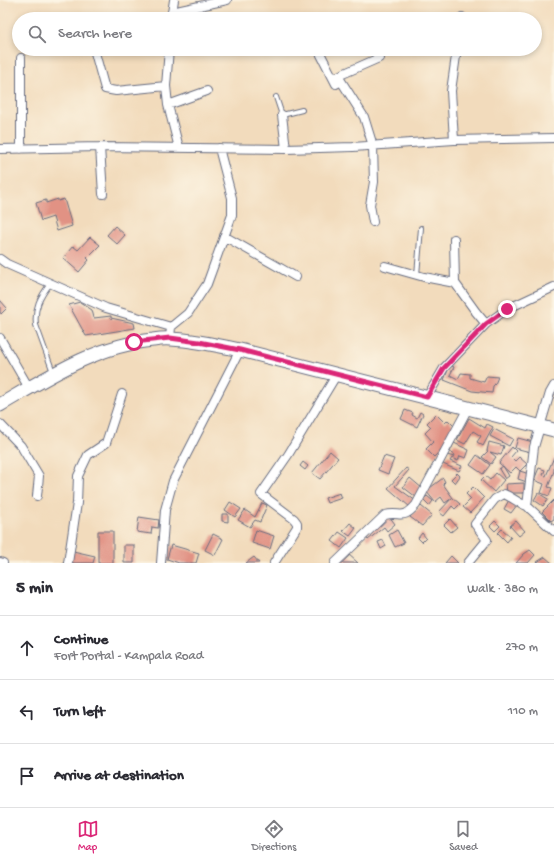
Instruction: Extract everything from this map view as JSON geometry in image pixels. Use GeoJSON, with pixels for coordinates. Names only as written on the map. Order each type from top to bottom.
{"type":"FeatureCollection","features":[{"type":"Feature","properties":{"kind":"main road"},"geometry":{"type":"LineString","coordinates":[[0,405],[78,361],[107,350],[170,333],[199,342],[240,350],[337,374],[554,430]]}},
{"type":"Feature","properties":{"kind":"street"},"geometry":{"type":"LineString","coordinates":[[172,12],[174,0]]}},
{"type":"Feature","properties":{"kind":"street"},"geometry":{"type":"LineString","coordinates":[[183,12],[227,0]]}},
{"type":"Feature","properties":{"kind":"street"},"geometry":{"type":"LineString","coordinates":[[96,56],[105,89],[116,91],[166,86]]}},
{"type":"Feature","properties":{"kind":"street"},"geometry":{"type":"LineString","coordinates":[[168,56],[166,86],[168,105],[179,148]]}},
{"type":"Feature","properties":{"kind":"street"},"geometry":{"type":"LineString","coordinates":[[322,56],[336,84],[341,82]]}},
{"type":"Feature","properties":{"kind":"street"},"geometry":{"type":"LineString","coordinates":[[372,222],[370,205],[374,182],[374,146],[364,117],[338,76],[380,58],[379,56]]}},
{"type":"Feature","properties":{"kind":"street"},"geometry":{"type":"LineString","coordinates":[[454,140],[451,91],[456,56]]}},
{"type":"Feature","properties":{"kind":"street"},"geometry":{"type":"LineString","coordinates":[[21,58],[21,149]]}},
{"type":"Feature","properties":{"kind":"street"},"geometry":{"type":"LineString","coordinates":[[168,105],[207,91]]}},
{"type":"Feature","properties":{"kind":"street"},"geometry":{"type":"LineString","coordinates":[[282,115],[286,148]]}},
{"type":"Feature","properties":{"kind":"street"},"geometry":{"type":"LineString","coordinates":[[0,149],[100,147],[286,148],[374,146],[454,140],[554,138]]}},
{"type":"Feature","properties":{"kind":"street"},"geometry":{"type":"LineString","coordinates":[[100,147],[103,194]]}},
{"type":"Feature","properties":{"kind":"street"},"geometry":{"type":"LineString","coordinates":[[0,259],[7,264],[50,284],[170,333],[188,313],[207,284],[232,215],[232,198],[219,148]]}},
{"type":"Feature","properties":{"kind":"street"},"geometry":{"type":"LineString","coordinates":[[224,236],[296,277]]}},
{"type":"Feature","properties":{"kind":"street"},"geometry":{"type":"LineString","coordinates":[[454,239],[455,283],[486,324]]}},
{"type":"Feature","properties":{"kind":"street"},"geometry":{"type":"LineString","coordinates":[[385,266],[455,283]]}},
{"type":"Feature","properties":{"kind":"street"},"geometry":{"type":"LineString","coordinates":[[427,397],[444,368],[486,324],[507,309],[554,287]]}},
{"type":"Feature","properties":{"kind":"street"},"geometry":{"type":"LineString","coordinates":[[0,338],[29,388]]}},
{"type":"Feature","properties":{"kind":"street"},"geometry":{"type":"LineString","coordinates":[[160,563],[165,510],[173,481],[240,350]]}},
{"type":"Feature","properties":{"kind":"street"},"geometry":{"type":"LineString","coordinates":[[274,563],[297,527],[297,523],[294,519],[261,494],[288,455],[337,374]]}},
{"type":"Feature","properties":{"kind":"street"},"geometry":{"type":"LineString","coordinates":[[527,506],[534,447],[554,386]]}},
{"type":"Feature","properties":{"kind":"street"},"geometry":{"type":"LineString","coordinates":[[68,563],[77,503],[78,476],[88,455],[106,443],[122,394]]}},
{"type":"Feature","properties":{"kind":"street"},"geometry":{"type":"LineString","coordinates":[[335,563],[385,515],[404,515],[412,509],[468,408]]}},
{"type":"Feature","properties":{"kind":"street"},"geometry":{"type":"LineString","coordinates":[[0,424],[21,446],[39,476],[37,496]]}},
{"type":"Feature","properties":{"kind":"street"},"geometry":{"type":"LineString","coordinates":[[468,563],[487,540],[475,524],[495,499],[504,494],[518,503],[527,506],[554,531]]}},
{"type":"Feature","properties":{"kind":"lane"},"geometry":{"type":"LineString","coordinates":[[276,97],[282,115],[302,110]]}},
{"type":"Feature","properties":{"kind":"lane"},"geometry":{"type":"LineString","coordinates":[[417,275],[421,228]]}},
{"type":"Feature","properties":{"kind":"lane"},"geometry":{"type":"LineString","coordinates":[[50,284],[40,297],[36,307],[35,317],[36,325],[53,374]]}},
{"type":"Feature","properties":{"kind":"building"},"geometry":{"type":"Polygon","coordinates":[[[58,199],[58,201],[64,199],[72,226],[57,231],[53,217],[41,221],[36,203],[46,200],[46,203],[58,199]]]}},
{"type":"Feature","properties":{"kind":"building"},"geometry":{"type":"Polygon","coordinates":[[[115,226],[125,235],[117,244],[107,235],[115,226]]]}},
{"type":"Feature","properties":{"kind":"building"},"geometry":{"type":"Polygon","coordinates":[[[90,237],[100,245],[87,258],[89,260],[79,272],[63,258],[73,246],[78,250],[90,237]]]}},
{"type":"Feature","properties":{"kind":"building"},"geometry":{"type":"Polygon","coordinates":[[[0,300],[7,308],[1,314],[0,312],[0,300]]]}},
{"type":"Feature","properties":{"kind":"building"},"geometry":{"type":"Polygon","coordinates":[[[80,302],[92,310],[94,318],[111,316],[111,318],[134,323],[135,328],[86,336],[69,305],[80,302]]]}},
{"type":"Feature","properties":{"kind":"building"},"geometry":{"type":"Polygon","coordinates":[[[450,365],[454,367],[450,375],[458,379],[461,373],[470,374],[470,378],[484,382],[487,376],[498,377],[493,386],[492,393],[472,391],[444,380],[450,365]]]}},
{"type":"Feature","properties":{"kind":"building"},"geometry":{"type":"Polygon","coordinates":[[[405,410],[413,413],[412,415],[417,418],[420,412],[423,414],[417,427],[401,419],[405,410]]]}},
{"type":"Feature","properties":{"kind":"building"},"geometry":{"type":"Polygon","coordinates":[[[436,414],[445,423],[448,420],[456,428],[451,439],[434,457],[426,449],[433,442],[425,433],[431,427],[427,423],[436,414]]]}},
{"type":"Feature","properties":{"kind":"building"},"geometry":{"type":"Polygon","coordinates":[[[469,418],[485,428],[487,424],[493,427],[483,446],[477,442],[481,436],[473,431],[465,444],[457,440],[469,418]]]}},
{"type":"Feature","properties":{"kind":"building"},"geometry":{"type":"Polygon","coordinates":[[[494,429],[513,439],[509,446],[490,436],[494,429]]]}},
{"type":"Feature","properties":{"kind":"building"},"geometry":{"type":"Polygon","coordinates":[[[518,438],[533,442],[530,452],[515,448],[518,438]]]}},
{"type":"Feature","properties":{"kind":"building"},"geometry":{"type":"Polygon","coordinates":[[[489,442],[504,446],[501,455],[490,452],[496,457],[491,464],[482,457],[488,451],[489,442]]]}},
{"type":"Feature","properties":{"kind":"building"},"geometry":{"type":"Polygon","coordinates":[[[454,443],[469,450],[466,458],[460,456],[458,461],[452,458],[450,461],[462,466],[459,471],[443,464],[447,455],[454,457],[455,455],[450,452],[454,443]]]}},
{"type":"Feature","properties":{"kind":"building"},"geometry":{"type":"Polygon","coordinates":[[[512,447],[516,451],[511,457],[515,461],[519,457],[527,464],[520,471],[516,467],[510,473],[499,463],[512,447]]]}},
{"type":"Feature","properties":{"kind":"building"},"geometry":{"type":"Polygon","coordinates":[[[330,451],[338,458],[320,479],[312,473],[330,451]]]}},
{"type":"Feature","properties":{"kind":"building"},"geometry":{"type":"Polygon","coordinates":[[[477,455],[490,465],[483,474],[470,465],[477,455]]]}},
{"type":"Feature","properties":{"kind":"building"},"geometry":{"type":"Polygon","coordinates":[[[384,456],[394,459],[388,474],[378,470],[384,456]]]}},
{"type":"Feature","properties":{"kind":"building"},"geometry":{"type":"Polygon","coordinates":[[[554,457],[554,471],[548,487],[552,488],[549,496],[541,493],[544,484],[534,480],[539,468],[545,470],[543,475],[546,476],[554,457]]]}},
{"type":"Feature","properties":{"kind":"building"},"geometry":{"type":"Polygon","coordinates":[[[303,462],[308,466],[305,470],[300,466],[303,462]]]}},
{"type":"Feature","properties":{"kind":"building"},"geometry":{"type":"Polygon","coordinates":[[[503,466],[509,476],[505,479],[499,469],[503,466]]]}},
{"type":"Feature","properties":{"kind":"building"},"geometry":{"type":"Polygon","coordinates":[[[406,468],[409,470],[395,486],[416,501],[410,507],[388,488],[406,468]]]}},
{"type":"Feature","properties":{"kind":"building"},"geometry":{"type":"Polygon","coordinates":[[[520,471],[529,474],[527,482],[518,479],[520,471]]]}},
{"type":"Feature","properties":{"kind":"building"},"geometry":{"type":"Polygon","coordinates":[[[457,473],[460,476],[455,483],[451,479],[457,473]]]}},
{"type":"Feature","properties":{"kind":"building"},"geometry":{"type":"Polygon","coordinates":[[[496,473],[504,480],[494,492],[481,480],[485,476],[490,480],[496,473]]]}},
{"type":"Feature","properties":{"kind":"building"},"geometry":{"type":"Polygon","coordinates":[[[410,478],[423,489],[416,497],[403,487],[410,478]]]}},
{"type":"Feature","properties":{"kind":"building"},"geometry":{"type":"Polygon","coordinates":[[[443,478],[445,482],[443,484],[453,498],[460,504],[455,509],[452,506],[444,516],[439,512],[452,498],[445,503],[441,497],[435,502],[426,491],[443,478]]]}},
{"type":"Feature","properties":{"kind":"building"},"geometry":{"type":"Polygon","coordinates":[[[524,483],[524,493],[507,493],[506,484],[524,483]]]}},
{"type":"Feature","properties":{"kind":"building"},"geometry":{"type":"Polygon","coordinates":[[[473,487],[484,498],[470,513],[463,507],[471,499],[466,494],[473,487]]]}},
{"type":"Feature","properties":{"kind":"building"},"geometry":{"type":"Polygon","coordinates":[[[340,493],[342,498],[327,503],[325,498],[340,493]]]}},
{"type":"Feature","properties":{"kind":"building"},"geometry":{"type":"Polygon","coordinates":[[[538,493],[548,499],[543,506],[534,500],[538,493]]]}},
{"type":"Feature","properties":{"kind":"building"},"geometry":{"type":"Polygon","coordinates":[[[427,496],[433,501],[429,506],[423,500],[427,496]]]}},
{"type":"Feature","properties":{"kind":"building"},"geometry":{"type":"Polygon","coordinates":[[[509,500],[517,505],[511,513],[504,509],[509,500]]]}},
{"type":"Feature","properties":{"kind":"building"},"geometry":{"type":"Polygon","coordinates":[[[554,500],[554,519],[551,521],[542,512],[554,500]]]}},
{"type":"Feature","properties":{"kind":"building"},"geometry":{"type":"Polygon","coordinates":[[[230,502],[241,509],[235,517],[225,510],[230,502]]]}},
{"type":"Feature","properties":{"kind":"building"},"geometry":{"type":"Polygon","coordinates":[[[262,503],[267,505],[260,522],[255,520],[250,527],[238,520],[245,510],[255,517],[262,503]]]}},
{"type":"Feature","properties":{"kind":"building"},"geometry":{"type":"Polygon","coordinates":[[[421,506],[432,515],[422,526],[410,517],[421,506]]]}},
{"type":"Feature","properties":{"kind":"building"},"geometry":{"type":"Polygon","coordinates":[[[222,514],[228,514],[228,522],[222,521],[222,514]]]}},
{"type":"Feature","properties":{"kind":"building"},"geometry":{"type":"Polygon","coordinates":[[[389,516],[395,524],[387,531],[384,527],[368,540],[365,536],[389,516]]]}},
{"type":"Feature","properties":{"kind":"building"},"geometry":{"type":"Polygon","coordinates":[[[139,517],[159,520],[158,528],[152,527],[151,534],[137,532],[139,517]]]}},
{"type":"Feature","properties":{"kind":"building"},"geometry":{"type":"Polygon","coordinates":[[[450,519],[457,527],[451,532],[444,525],[450,519]]]}},
{"type":"Feature","properties":{"kind":"building"},"geometry":{"type":"Polygon","coordinates":[[[495,521],[500,526],[495,531],[490,526],[495,521]]]}},
{"type":"Feature","properties":{"kind":"building"},"geometry":{"type":"Polygon","coordinates":[[[516,521],[525,531],[519,536],[510,526],[516,521]]]}},
{"type":"Feature","properties":{"kind":"building"},"geometry":{"type":"Polygon","coordinates":[[[350,523],[356,528],[350,536],[343,531],[350,523]]]}},
{"type":"Feature","properties":{"kind":"building"},"geometry":{"type":"Polygon","coordinates":[[[502,529],[511,537],[507,542],[498,533],[502,529]]]}},
{"type":"Feature","properties":{"kind":"building"},"geometry":{"type":"Polygon","coordinates":[[[256,530],[274,536],[270,549],[252,543],[256,530]]]}},
{"type":"Feature","properties":{"kind":"building"},"geometry":{"type":"Polygon","coordinates":[[[397,530],[404,543],[395,547],[389,535],[397,530]]]}},
{"type":"Feature","properties":{"kind":"building"},"geometry":{"type":"Polygon","coordinates":[[[98,531],[113,531],[113,563],[98,563],[98,531]]]}},
{"type":"Feature","properties":{"kind":"building"},"geometry":{"type":"Polygon","coordinates":[[[339,532],[348,538],[341,548],[332,541],[339,532]]]}},
{"type":"Feature","properties":{"kind":"building"},"geometry":{"type":"Polygon","coordinates":[[[422,533],[426,538],[422,542],[418,538],[422,533]]]}},
{"type":"Feature","properties":{"kind":"building"},"geometry":{"type":"Polygon","coordinates":[[[213,534],[223,539],[215,555],[205,550],[213,534]]]}},
{"type":"Feature","properties":{"kind":"building"},"geometry":{"type":"Polygon","coordinates":[[[383,540],[386,546],[381,549],[378,542],[383,540]]]}},
{"type":"Feature","properties":{"kind":"building"},"geometry":{"type":"Polygon","coordinates":[[[124,545],[134,545],[134,563],[124,563],[124,545]]]}},
{"type":"Feature","properties":{"kind":"building"},"geometry":{"type":"Polygon","coordinates":[[[171,545],[199,553],[196,563],[179,563],[167,559],[171,545]]]}},
{"type":"Feature","properties":{"kind":"building"},"geometry":{"type":"Polygon","coordinates":[[[530,550],[535,555],[528,563],[516,563],[524,554],[530,550]]]}},
{"type":"Feature","properties":{"kind":"building"},"geometry":{"type":"Polygon","coordinates":[[[73,551],[95,556],[93,563],[70,563],[73,551]]]}},
{"type":"Feature","properties":{"kind":"building"},"geometry":{"type":"Polygon","coordinates":[[[347,553],[358,563],[341,563],[347,553]]]}},
{"type":"Feature","properties":{"kind":"building"},"geometry":{"type":"Polygon","coordinates":[[[451,556],[458,563],[445,563],[451,556]]]}},
{"type":"Feature","properties":{"kind":"building"},"geometry":{"type":"Polygon","coordinates":[[[254,557],[259,563],[246,563],[254,557]]]}},
{"type":"Feature","properties":{"kind":"building"},"geometry":{"type":"Polygon","coordinates":[[[545,557],[552,563],[537,562],[545,557]]]}},
{"type":"Feature","properties":{"kind":"route"},"geometry":{"type":"LineString","coordinates":[[134,342],[170,338],[199,342],[240,350],[427,397],[444,368],[486,324],[507,309]]}}]}
